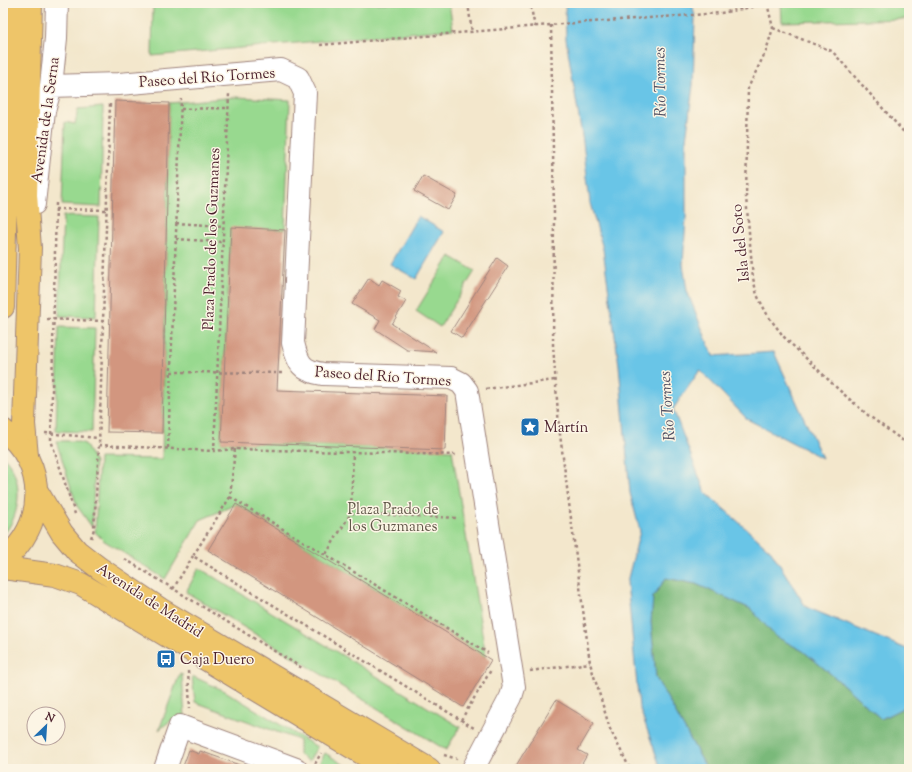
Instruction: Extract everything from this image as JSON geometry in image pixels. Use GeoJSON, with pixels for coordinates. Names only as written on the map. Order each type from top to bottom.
{"type":"FeatureCollection","features":[{"type":"Feature","properties":{"kind":"main road","name":"Avenida de la Serna"},"geometry":{"type":"LineString","coordinates":[[3,307],[11,3]]}},
{"type":"Feature","properties":{"kind":"main road","name":"Avenida de la Serna"},"geometry":{"type":"LineString","coordinates":[[27,456],[24,424],[30,237],[26,195],[31,3]]}},
{"type":"Feature","properties":{"kind":"main road"},"geometry":{"type":"LineString","coordinates":[[3,430],[13,437],[27,456],[35,473],[38,492],[32,523],[25,537],[16,550],[3,560]]}},
{"type":"Feature","properties":{"kind":"main road","name":"Avenida de Madrid"},"geometry":{"type":"LineString","coordinates":[[38,492],[62,533],[77,551],[99,568],[160,609],[429,769]]}},
{"type":"Feature","properties":{"kind":"main road","name":"Avenida de Madrid"},"geometry":{"type":"LineString","coordinates":[[3,568],[55,575],[81,584],[388,769]]}},
{"type":"Feature","properties":{"kind":"street","name":"Avenida de la Serna"},"geometry":{"type":"LineString","coordinates":[[30,237],[44,111],[50,86],[56,38],[57,3]]}},
{"type":"Feature","properties":{"kind":"street","name":"Paseo del Río Tormes"},"geometry":{"type":"LineString","coordinates":[[50,86],[119,84],[281,70],[298,78],[305,93],[293,343],[300,364],[307,370],[323,374],[451,378],[461,383],[467,391],[514,687],[511,697],[473,769]]}},
{"type":"Feature","properties":{"kind":"street"},"geometry":{"type":"LineString","coordinates":[[165,769],[186,728],[296,769]]}},
{"type":"Feature","properties":{"kind":"path"},"geometry":{"type":"LineString","coordinates":[[468,3],[472,33]]}},
{"type":"Feature","properties":{"kind":"path"},"geometry":{"type":"LineString","coordinates":[[526,3],[531,8],[534,27]]}},
{"type":"Feature","properties":{"kind":"path"},"geometry":{"type":"LineString","coordinates":[[320,45],[472,33],[557,24],[721,13],[767,4],[773,28],[832,50],[909,138]]}},
{"type":"Feature","properties":{"kind":"path"},"geometry":{"type":"LineString","coordinates":[[551,25],[554,215],[554,380],[590,663],[610,729],[630,769]]}},
{"type":"Feature","properties":{"kind":"path","name":"Isla del Soto"},"geometry":{"type":"LineString","coordinates":[[773,28],[766,51],[748,88],[746,197],[753,278],[758,295],[768,316],[784,337],[864,412],[909,445]]}},
{"type":"Feature","properties":{"kind":"path","name":"Plaza Prado de los Guzmanes"},"geometry":{"type":"LineString","coordinates":[[214,451],[229,75]]}},
{"type":"Feature","properties":{"kind":"path"},"geometry":{"type":"LineString","coordinates":[[168,448],[181,96]]}},
{"type":"Feature","properties":{"kind":"path"},"geometry":{"type":"LineString","coordinates":[[88,541],[92,536],[99,445],[102,321],[111,99]]}},
{"type":"Feature","properties":{"kind":"path"},"geometry":{"type":"LineString","coordinates":[[181,109],[228,108]]}},
{"type":"Feature","properties":{"kind":"path"},"geometry":{"type":"LineString","coordinates":[[56,202],[51,440],[68,494],[79,520]]}},
{"type":"Feature","properties":{"kind":"path"},"geometry":{"type":"LineString","coordinates":[[49,209],[107,210]]}},
{"type":"Feature","properties":{"kind":"path"},"geometry":{"type":"LineString","coordinates":[[176,223],[223,226]]}},
{"type":"Feature","properties":{"kind":"path"},"geometry":{"type":"LineString","coordinates":[[176,239],[222,242]]}},
{"type":"Feature","properties":{"kind":"path"},"geometry":{"type":"LineString","coordinates":[[47,319],[102,321]]}},
{"type":"Feature","properties":{"kind":"path"},"geometry":{"type":"LineString","coordinates":[[171,372],[282,374],[307,370]]}},
{"type":"Feature","properties":{"kind":"path"},"geometry":{"type":"LineString","coordinates":[[478,390],[554,380]]}},
{"type":"Feature","properties":{"kind":"path"},"geometry":{"type":"LineString","coordinates":[[44,432],[51,434],[98,438]]}},
{"type":"Feature","properties":{"kind":"path"},"geometry":{"type":"LineString","coordinates":[[99,445],[214,451],[235,449],[478,457]]}},
{"type":"Feature","properties":{"kind":"path"},"geometry":{"type":"LineString","coordinates":[[160,609],[230,497],[235,449]]}},
{"type":"Feature","properties":{"kind":"path"},"geometry":{"type":"LineString","coordinates":[[326,554],[351,513],[353,452]]}},
{"type":"Feature","properties":{"kind":"path"},"geometry":{"type":"LineString","coordinates":[[230,497],[511,664],[590,663]]}},
{"type":"Feature","properties":{"kind":"path"},"geometry":{"type":"LineString","coordinates":[[351,513],[458,518]]}},
{"type":"Feature","properties":{"kind":"path"},"geometry":{"type":"LineString","coordinates":[[89,532],[95,539]]}},
{"type":"Feature","properties":{"kind":"path"},"geometry":{"type":"LineString","coordinates":[[119,556],[308,671]]}},
{"type":"Feature","properties":{"kind":"path"},"geometry":{"type":"LineString","coordinates":[[193,556],[489,738]]}},
{"type":"Feature","properties":{"kind":"path"},"geometry":{"type":"LineString","coordinates":[[461,720],[511,664]]}},
{"type":"Feature","properties":{"kind":"path"},"geometry":{"type":"LineString","coordinates":[[186,728],[188,670]]}},
{"type":"Feature","properties":{"kind":"path"},"geometry":{"type":"LineString","coordinates":[[312,768],[324,748]]}},
{"type":"Feature","properties":{"kind":"green space"},"geometry":{"type":"Polygon","coordinates":[[[153,3],[449,3],[453,29],[152,56],[153,3]]]}},
{"type":"Feature","properties":{"kind":"green space"},"geometry":{"type":"Polygon","coordinates":[[[781,3],[909,3],[909,19],[782,22],[781,3]]]}},
{"type":"Feature","properties":{"kind":"green space","name":"Plaza Prado de los Guzmanes"},"geometry":{"type":"Polygon","coordinates":[[[237,97],[290,100],[285,230],[231,228],[221,442],[452,450],[486,657],[237,504],[200,520],[165,579],[103,540],[95,532],[99,458],[162,459],[169,103],[237,97]]]}},
{"type":"Feature","properties":{"kind":"green space"},"geometry":{"type":"Polygon","coordinates":[[[103,107],[101,207],[62,205],[65,122],[75,124],[78,109],[103,107]]]}},
{"type":"Feature","properties":{"kind":"green space"},"geometry":{"type":"Polygon","coordinates":[[[63,216],[99,217],[96,317],[59,316],[63,216]]]}},
{"type":"Feature","properties":{"kind":"green space"},"geometry":{"type":"Polygon","coordinates":[[[450,256],[475,271],[440,327],[416,311],[450,256]]]}},
{"type":"Feature","properties":{"kind":"green space"},"geometry":{"type":"Polygon","coordinates":[[[59,327],[95,328],[92,432],[56,431],[59,327]]]}},
{"type":"Feature","properties":{"kind":"green space"},"geometry":{"type":"Polygon","coordinates":[[[56,441],[75,441],[85,444],[95,462],[92,527],[77,506],[56,441]]]}},
{"type":"Feature","properties":{"kind":"green space"},"geometry":{"type":"Polygon","coordinates":[[[3,456],[10,464],[15,474],[18,496],[14,517],[3,535],[3,456]]]}},
{"type":"Feature","properties":{"kind":"green space"},"geometry":{"type":"Polygon","coordinates":[[[199,568],[460,727],[446,750],[186,592],[199,568]]]}},
{"type":"Feature","properties":{"kind":"green space"},"geometry":{"type":"Polygon","coordinates":[[[666,578],[696,584],[751,609],[775,636],[803,651],[881,719],[909,705],[909,769],[707,769],[656,678],[651,622],[653,597],[666,578]]]}},
{"type":"Feature","properties":{"kind":"green space"},"geometry":{"type":"Polygon","coordinates":[[[180,673],[182,674],[185,717],[177,718],[171,721],[159,730],[180,673]]]}},
{"type":"Feature","properties":{"kind":"green space"},"geometry":{"type":"Polygon","coordinates":[[[192,676],[225,691],[317,747],[309,761],[299,755],[299,740],[195,702],[192,676]]]}},
{"type":"Feature","properties":{"kind":"green space"},"geometry":{"type":"Polygon","coordinates":[[[325,753],[351,769],[316,769],[325,753]]]}},
{"type":"Feature","properties":{"kind":"water","name":"Río Tormes"},"geometry":{"type":"Polygon","coordinates":[[[565,3],[692,3],[695,17],[693,85],[686,140],[686,218],[683,264],[687,291],[713,356],[774,352],[822,458],[747,419],[700,370],[673,409],[705,492],[771,551],[806,607],[909,650],[909,705],[881,719],[803,651],[775,636],[751,609],[696,584],[666,578],[653,597],[651,622],[656,678],[707,769],[661,769],[639,706],[627,582],[640,531],[630,493],[619,365],[603,249],[590,203],[583,142],[566,39],[565,3]]]}},
{"type":"Feature","properties":{"kind":"water"},"geometry":{"type":"Polygon","coordinates":[[[418,216],[444,232],[416,279],[390,264],[418,216]]]}},
{"type":"Feature","properties":{"kind":"building"},"geometry":{"type":"Polygon","coordinates":[[[115,101],[169,103],[162,433],[107,432],[115,101]]]}},
{"type":"Feature","properties":{"kind":"building"},"geometry":{"type":"Polygon","coordinates":[[[423,176],[457,195],[448,210],[414,191],[423,176]]]}},
{"type":"Feature","properties":{"kind":"building"},"geometry":{"type":"Polygon","coordinates":[[[231,227],[285,230],[277,390],[447,396],[445,450],[221,442],[231,227]]]}},
{"type":"Feature","properties":{"kind":"building"},"geometry":{"type":"Polygon","coordinates":[[[497,258],[508,266],[462,338],[451,331],[497,258]]]}},
{"type":"Feature","properties":{"kind":"building"},"geometry":{"type":"Polygon","coordinates":[[[369,278],[379,285],[382,280],[401,291],[398,297],[406,301],[392,324],[436,352],[407,350],[375,329],[380,320],[352,304],[369,278]]]}},
{"type":"Feature","properties":{"kind":"building"},"geometry":{"type":"Polygon","coordinates":[[[236,504],[491,660],[463,707],[208,550],[236,504]]]}},
{"type":"Feature","properties":{"kind":"building"},"geometry":{"type":"Polygon","coordinates":[[[556,700],[594,723],[578,750],[587,755],[579,769],[514,769],[556,700]]]}},
{"type":"Feature","properties":{"kind":"building"},"geometry":{"type":"Polygon","coordinates":[[[189,750],[199,754],[200,751],[245,767],[245,769],[182,769],[189,750]]]}},
{"type":"Feature","properties":{"kind":"place","name":"Martín"},"geometry":{"type":"Point","coordinates":[530,427]}},
{"type":"Feature","properties":{"kind":"place","name":"Caja Duero"},"geometry":{"type":"Point","coordinates":[166,659]}}]}
